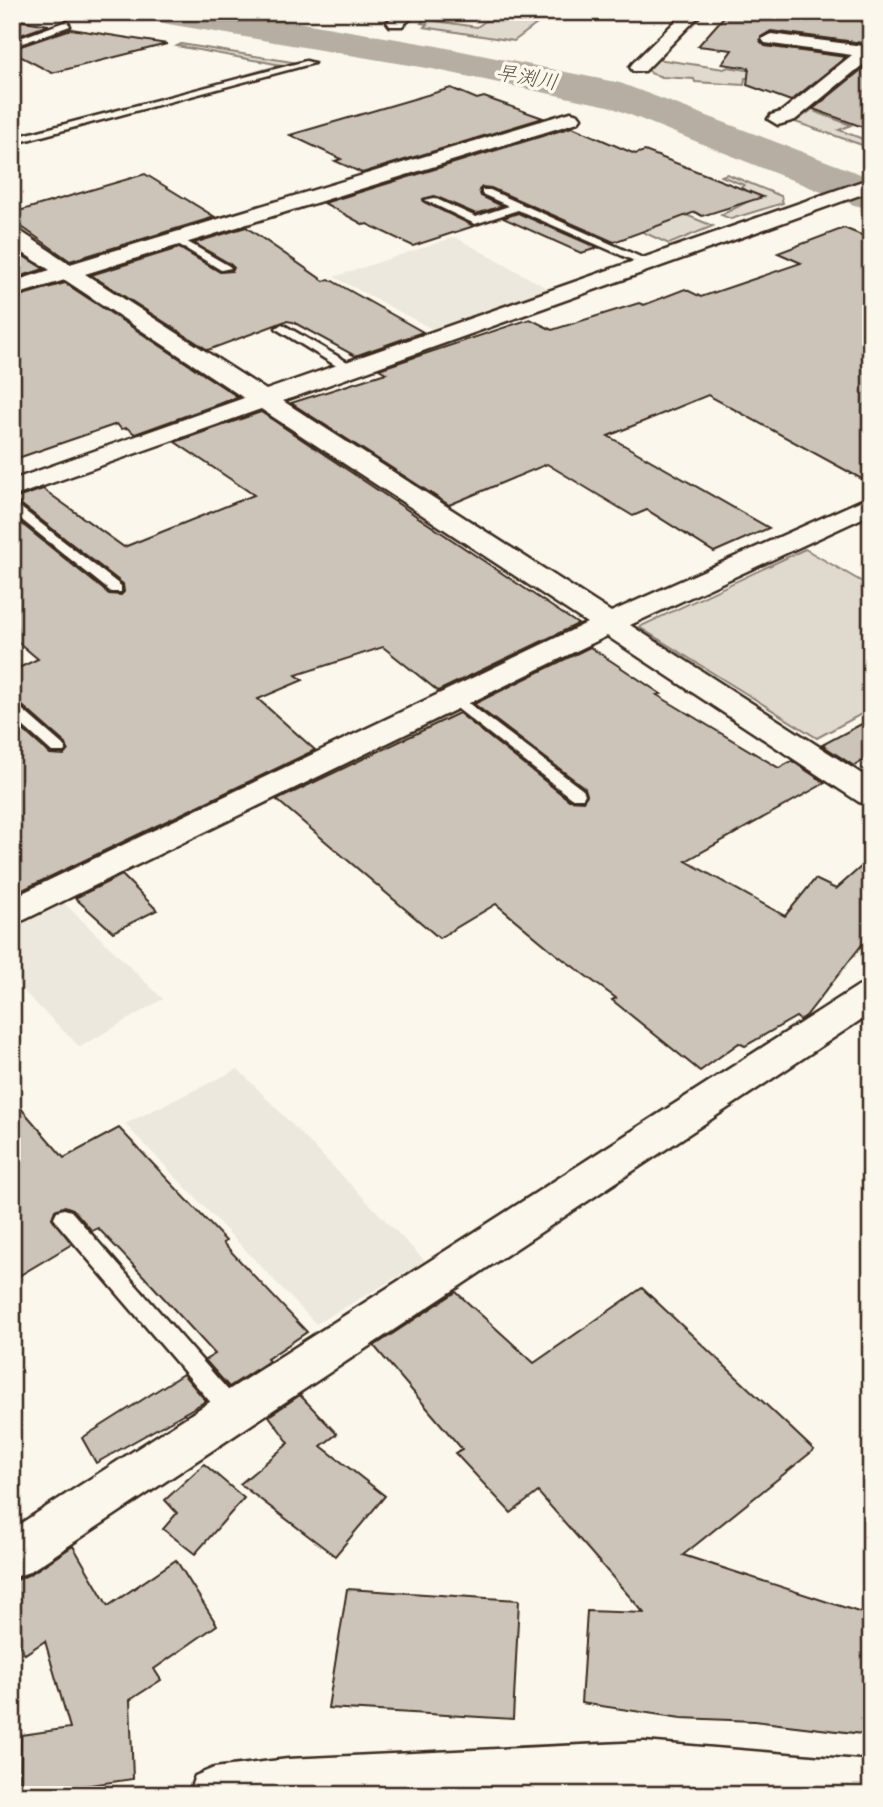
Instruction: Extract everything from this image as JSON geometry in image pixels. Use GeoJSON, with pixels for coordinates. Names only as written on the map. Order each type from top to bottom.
{"type":"FeatureCollection","features":[{"type":"Feature","properties":{"kind":"street"},"geometry":{"type":"LineString","coordinates":[[639,67],[695,12]]}},
{"type":"Feature","properties":{"kind":"street"},"geometry":{"type":"LineString","coordinates":[[771,39],[867,55]]}},
{"type":"Feature","properties":{"kind":"street"},"geometry":{"type":"LineString","coordinates":[[778,119],[788,116],[867,55]]}},
{"type":"Feature","properties":{"kind":"street"},"geometry":{"type":"LineString","coordinates":[[12,289],[570,118]]}},
{"type":"Feature","properties":{"kind":"street"},"geometry":{"type":"LineString","coordinates":[[12,489],[871,184]]}},
{"type":"Feature","properties":{"kind":"street"},"geometry":{"type":"LineString","coordinates":[[12,236],[871,795]]}},
{"type":"Feature","properties":{"kind":"street"},"geometry":{"type":"LineString","coordinates":[[12,912],[607,625],[871,504]]}},
{"type":"Feature","properties":{"kind":"street"},"geometry":{"type":"LineString","coordinates":[[12,1556],[871,995]]}},
{"type":"Feature","properties":{"kind":"street"},"geometry":{"type":"LineString","coordinates":[[214,1795],[288,1785],[644,1768],[871,1787]]}},
{"type":"Feature","properties":{"kind":"lane"},"geometry":{"type":"LineString","coordinates":[[12,44],[67,24]]}},
{"type":"Feature","properties":{"kind":"lane"},"geometry":{"type":"LineString","coordinates":[[12,141],[309,63]]}},
{"type":"Feature","properties":{"kind":"lane"},"geometry":{"type":"LineString","coordinates":[[486,192],[650,264]]}},
{"type":"Feature","properties":{"kind":"lane"},"geometry":{"type":"LineString","coordinates":[[430,200],[475,221],[518,206]]}},
{"type":"Feature","properties":{"kind":"lane"},"geometry":{"type":"LineString","coordinates":[[177,239],[225,268]]}},
{"type":"Feature","properties":{"kind":"lane"},"geometry":{"type":"LineString","coordinates":[[282,328],[352,370]]}},
{"type":"Feature","properties":{"kind":"lane"},"geometry":{"type":"LineString","coordinates":[[12,505],[116,589]]}},
{"type":"Feature","properties":{"kind":"lane"},"geometry":{"type":"LineString","coordinates":[[454,699],[577,794]]}},
{"type":"Feature","properties":{"kind":"lane"},"geometry":{"type":"LineString","coordinates":[[12,708],[58,749]]}},
{"type":"Feature","properties":{"kind":"lane"},"geometry":{"type":"LineString","coordinates":[[64,1217],[233,1412]]}},
{"type":"Feature","properties":{"kind":"shaded area"},"geometry":{"type":"Polygon","coordinates":[[[419,12],[446,12],[436,21],[477,27],[491,17],[537,24],[514,41],[424,27],[427,24],[421,23],[424,19],[412,17],[419,12]]]}},
{"type":"Feature","properties":{"kind":"shaded area"},"geometry":{"type":"Polygon","coordinates":[[[181,44],[298,63],[246,78],[242,76],[281,65],[177,46],[181,44]]]}},
{"type":"Feature","properties":{"kind":"shaded area"},"geometry":{"type":"Polygon","coordinates":[[[657,59],[797,78],[745,78],[744,85],[695,82],[694,79],[662,77],[650,73],[648,68],[657,59]]]}},
{"type":"Feature","properties":{"kind":"shaded area"},"geometry":{"type":"Polygon","coordinates":[[[820,104],[828,106],[816,112],[851,125],[839,130],[871,142],[871,148],[795,122],[820,104]]]}},
{"type":"Feature","properties":{"kind":"shaded area"},"geometry":{"type":"Polygon","coordinates":[[[727,174],[781,196],[783,203],[731,219],[721,215],[757,197],[740,188],[744,185],[721,176],[727,174]]]}},
{"type":"Feature","properties":{"kind":"shaded area"},"geometry":{"type":"Polygon","coordinates":[[[674,210],[713,226],[669,244],[632,227],[674,210]]]}},
{"type":"Feature","properties":{"kind":"shaded area"},"geometry":{"type":"Polygon","coordinates":[[[455,237],[549,289],[432,329],[334,277],[455,237]]]}},
{"type":"Feature","properties":{"kind":"shaded area"},"geometry":{"type":"Polygon","coordinates":[[[805,549],[871,587],[871,709],[817,738],[639,627],[805,549]]]}},
{"type":"Feature","properties":{"kind":"shaded area"},"geometry":{"type":"Polygon","coordinates":[[[64,903],[163,999],[80,1047],[12,980],[12,927],[64,903]]]}},
{"type":"Feature","properties":{"kind":"shaded area"},"geometry":{"type":"Polygon","coordinates":[[[238,1069],[425,1261],[316,1324],[125,1124],[238,1069]]]}},
{"type":"Feature","properties":{"kind":"building"},"geometry":{"type":"Polygon","coordinates":[[[728,12],[871,12],[871,42],[771,31],[761,37],[760,41],[765,46],[846,57],[791,101],[747,85],[749,68],[722,64],[732,50],[698,46],[728,12]]]}},
{"type":"Feature","properties":{"kind":"building"},"geometry":{"type":"Polygon","coordinates":[[[12,19],[49,25],[12,38],[12,19]]]}},
{"type":"Feature","properties":{"kind":"building"},"geometry":{"type":"Polygon","coordinates":[[[71,29],[167,44],[52,73],[12,52],[12,49],[71,29]]]}},
{"type":"Feature","properties":{"kind":"building"},"geometry":{"type":"Polygon","coordinates":[[[871,62],[871,130],[813,109],[871,62]]]}},
{"type":"Feature","properties":{"kind":"building"},"geometry":{"type":"Polygon","coordinates":[[[451,88],[477,99],[484,97],[543,118],[362,173],[335,161],[341,159],[290,135],[451,88]]]}},
{"type":"Feature","properties":{"kind":"building"},"geometry":{"type":"Polygon","coordinates":[[[572,127],[635,154],[645,151],[763,197],[702,216],[695,212],[614,242],[491,188],[482,187],[479,190],[481,196],[502,206],[476,214],[435,196],[423,199],[424,202],[474,226],[413,246],[367,224],[364,225],[324,203],[572,127]]]}},
{"type":"Feature","properties":{"kind":"building"},"geometry":{"type":"Polygon","coordinates":[[[145,174],[215,217],[70,261],[12,220],[12,213],[145,174]]]}},
{"type":"Feature","properties":{"kind":"building"},"geometry":{"type":"Polygon","coordinates":[[[518,213],[598,248],[581,253],[503,218],[518,213]]]}},
{"type":"Feature","properties":{"kind":"building"},"geometry":{"type":"Polygon","coordinates":[[[246,227],[324,281],[329,279],[423,332],[355,356],[293,322],[286,321],[208,350],[91,275],[179,248],[220,272],[232,271],[234,268],[230,264],[194,243],[246,227]]]}},
{"type":"Feature","properties":{"kind":"building"},"geometry":{"type":"Polygon","coordinates":[[[844,228],[871,239],[871,484],[708,395],[608,436],[769,528],[714,552],[647,510],[633,516],[547,464],[449,505],[291,403],[386,373],[379,369],[530,319],[552,330],[639,303],[644,305],[685,289],[701,297],[801,263],[778,253],[844,228]]]}},
{"type":"Feature","properties":{"kind":"building"},"geometry":{"type":"Polygon","coordinates":[[[12,249],[44,269],[12,279],[12,249]]]}},
{"type":"Feature","properties":{"kind":"building"},"geometry":{"type":"Polygon","coordinates":[[[65,283],[238,397],[135,434],[127,428],[121,429],[117,424],[12,460],[12,298],[65,283]]]}},
{"type":"Feature","properties":{"kind":"building"},"geometry":{"type":"Polygon","coordinates":[[[261,412],[578,624],[438,691],[383,647],[296,675],[303,680],[258,699],[315,750],[12,895],[12,720],[50,754],[64,755],[68,750],[66,744],[19,703],[12,701],[12,671],[38,659],[12,637],[12,516],[109,594],[121,595],[124,592],[123,584],[14,499],[43,489],[124,547],[254,495],[175,442],[261,412]]]}},
{"type":"Feature","properties":{"kind":"building"},"geometry":{"type":"Polygon","coordinates":[[[590,647],[661,694],[657,695],[779,768],[792,761],[825,783],[686,861],[785,916],[815,879],[836,889],[871,858],[871,933],[806,1016],[800,1020],[796,1017],[745,1046],[739,1043],[700,1071],[612,1000],[616,998],[556,954],[496,904],[439,938],[277,800],[459,713],[569,800],[583,801],[587,795],[585,788],[474,704],[590,647]]]}},
{"type":"Feature","properties":{"kind":"building"},"geometry":{"type":"Polygon","coordinates":[[[871,719],[871,756],[854,766],[822,745],[871,719]]]}},
{"type":"Feature","properties":{"kind":"building"},"geometry":{"type":"Polygon","coordinates":[[[122,875],[157,910],[113,932],[75,898],[122,875]]]}},
{"type":"Feature","properties":{"kind":"building"},"geometry":{"type":"Polygon","coordinates":[[[12,1098],[64,1158],[119,1128],[226,1241],[223,1243],[307,1332],[229,1387],[205,1360],[215,1354],[98,1228],[92,1231],[73,1209],[65,1206],[55,1210],[52,1218],[72,1244],[12,1280],[12,1098]]]}},
{"type":"Feature","properties":{"kind":"building"},"geometry":{"type":"Polygon","coordinates":[[[642,1288],[814,1450],[683,1555],[871,1616],[871,1735],[754,1721],[681,1718],[581,1703],[587,1611],[644,1613],[538,1492],[511,1513],[455,1453],[462,1449],[374,1346],[456,1292],[534,1363],[642,1288]]]}},
{"type":"Feature","properties":{"kind":"building"},"geometry":{"type":"Polygon","coordinates":[[[183,1374],[206,1401],[96,1463],[82,1438],[183,1374]]]}},
{"type":"Feature","properties":{"kind":"building"},"geometry":{"type":"Polygon","coordinates":[[[300,1395],[337,1434],[321,1446],[385,1496],[335,1556],[240,1484],[289,1443],[269,1416],[300,1395]]]}},
{"type":"Feature","properties":{"kind":"building"},"geometry":{"type":"Polygon","coordinates":[[[204,1464],[244,1498],[195,1554],[163,1529],[177,1513],[165,1500],[204,1464]]]}},
{"type":"Feature","properties":{"kind":"building"},"geometry":{"type":"Polygon","coordinates":[[[73,1546],[108,1606],[176,1560],[217,1625],[154,1669],[161,1680],[130,1700],[133,1779],[20,1795],[21,1735],[70,1728],[45,1641],[25,1654],[12,1632],[12,1582],[30,1574],[73,1546]]]}},
{"type":"Feature","properties":{"kind":"building"},"geometry":{"type":"Polygon","coordinates":[[[347,1589],[519,1600],[513,1719],[328,1708],[347,1589]]]}},
{"type":"Feature","properties":{"kind":"waterway","name":"早渕川"},"geometry":{"type":"LineString","coordinates":[[168,12],[432,57],[620,96],[871,195]]}}]}
